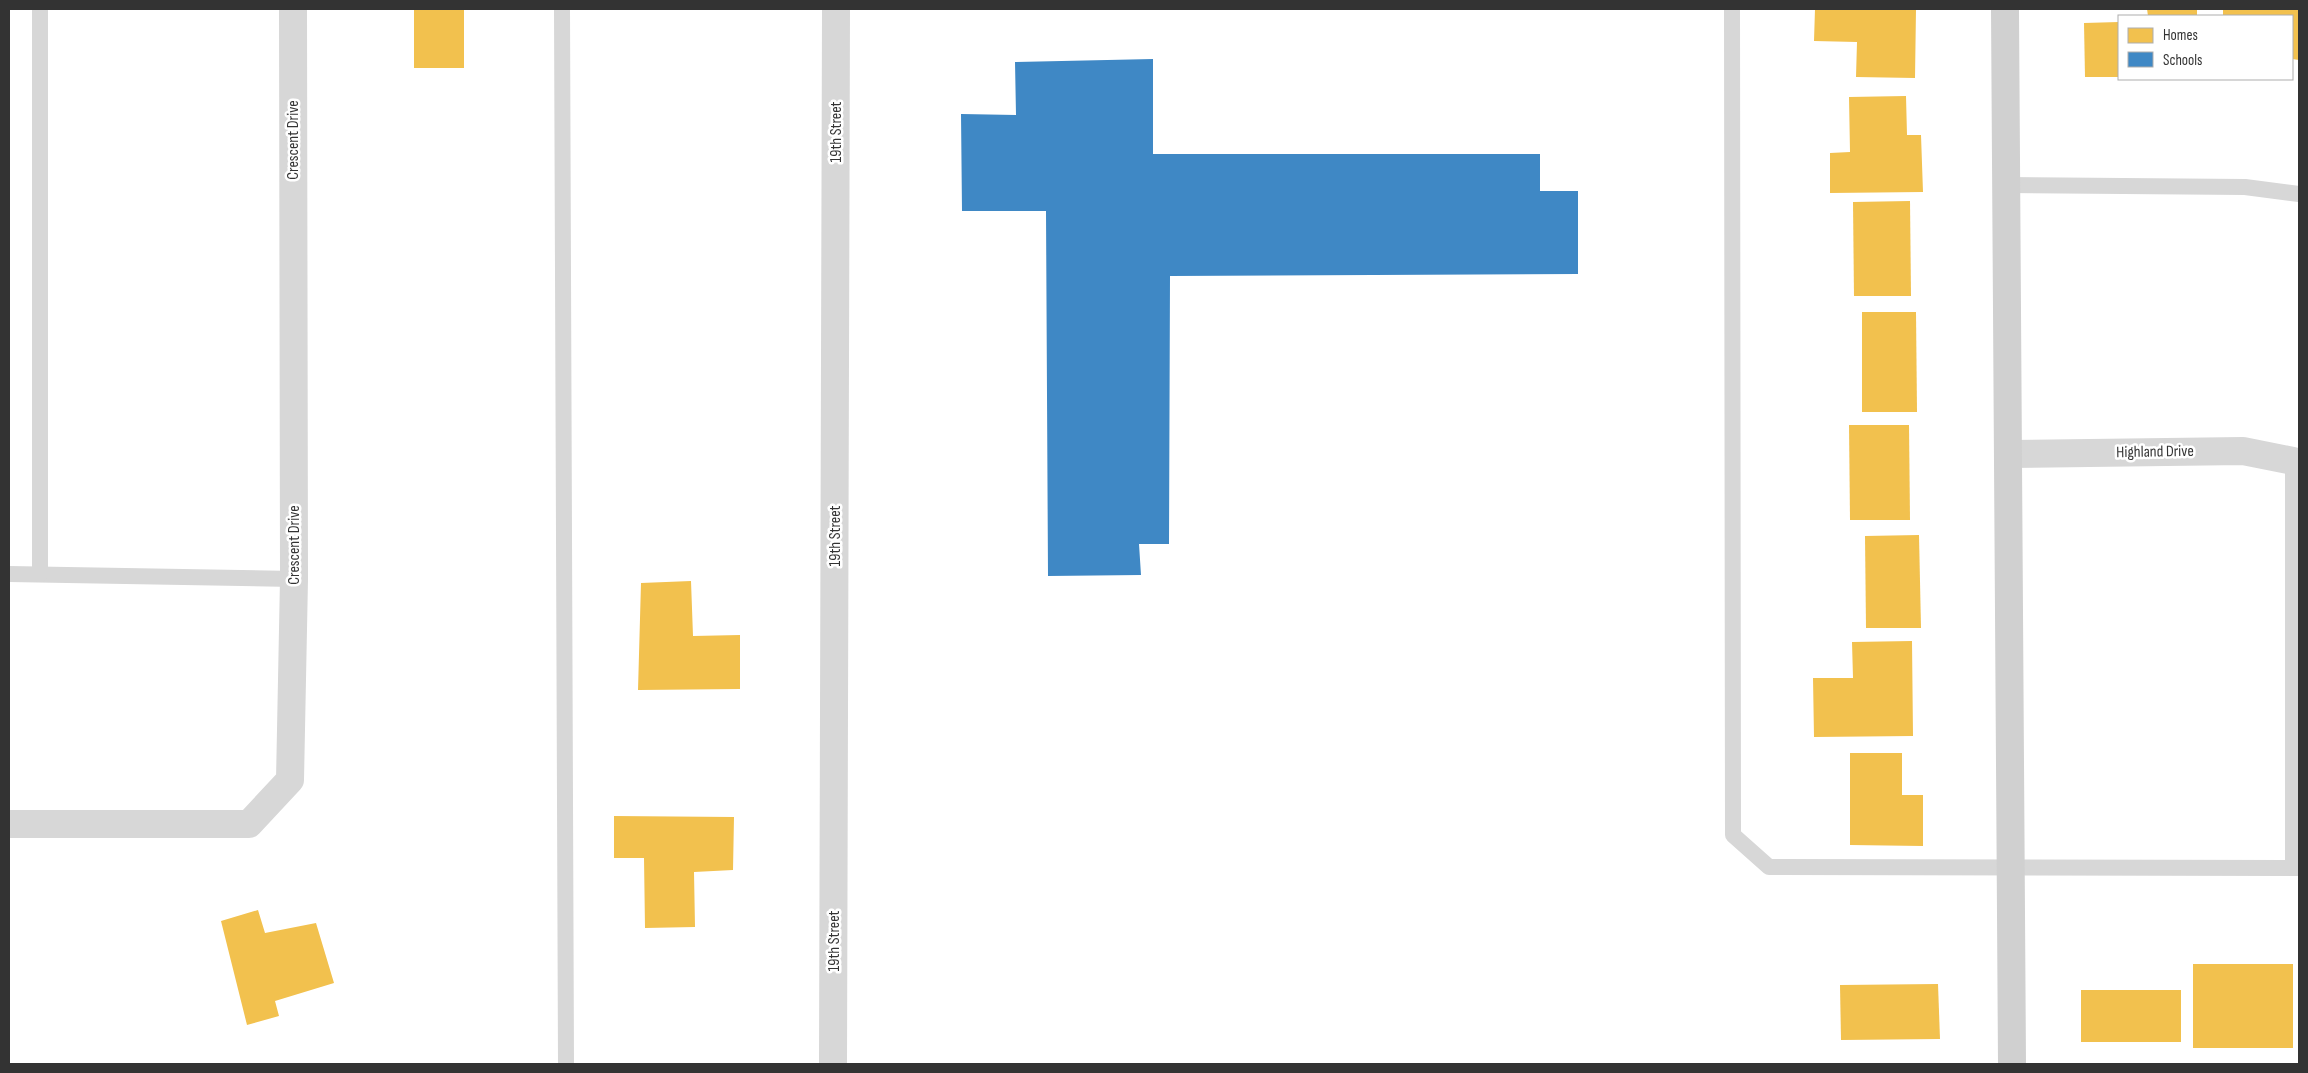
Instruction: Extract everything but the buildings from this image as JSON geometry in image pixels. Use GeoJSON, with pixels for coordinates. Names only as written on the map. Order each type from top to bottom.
{"type":"FeatureCollection","features":[{"type":"Feature","properties":{"kind":"street","name":"Crescent Drive"},"geometry":{"type":"LineString","coordinates":[[9,824],[249,824],[290,780],[294,579],[293,9]]}},
{"type":"Feature","properties":{"kind":"street","name":"19th Street"},"geometry":{"type":"LineString","coordinates":[[834,1064],[836,9]]}},
{"type":"Feature","properties":{"kind":"street"},"geometry":{"type":"LineString","coordinates":[[2005,9],[2012,1064]]}},
{"type":"Feature","properties":{"kind":"street","name":"Highland Drive"},"geometry":{"type":"LineString","coordinates":[[2009,454],[2243,451],[2296,463]]}},
{"type":"Feature","properties":{"kind":"lane"},"geometry":{"type":"LineString","coordinates":[[40,9],[40,574]]}},
{"type":"Feature","properties":{"kind":"lane"},"geometry":{"type":"LineString","coordinates":[[562,9],[566,1064]]}},
{"type":"Feature","properties":{"kind":"lane"},"geometry":{"type":"LineString","coordinates":[[1732,9],[1733,835],[1769,867],[2011,869],[2296,868],[2296,463]]}},
{"type":"Feature","properties":{"kind":"lane"},"geometry":{"type":"LineString","coordinates":[[2007,185],[2245,187],[2299,194]]}},
{"type":"Feature","properties":{"kind":"lane"},"geometry":{"type":"LineString","coordinates":[[9,574],[294,579]]}}]}
